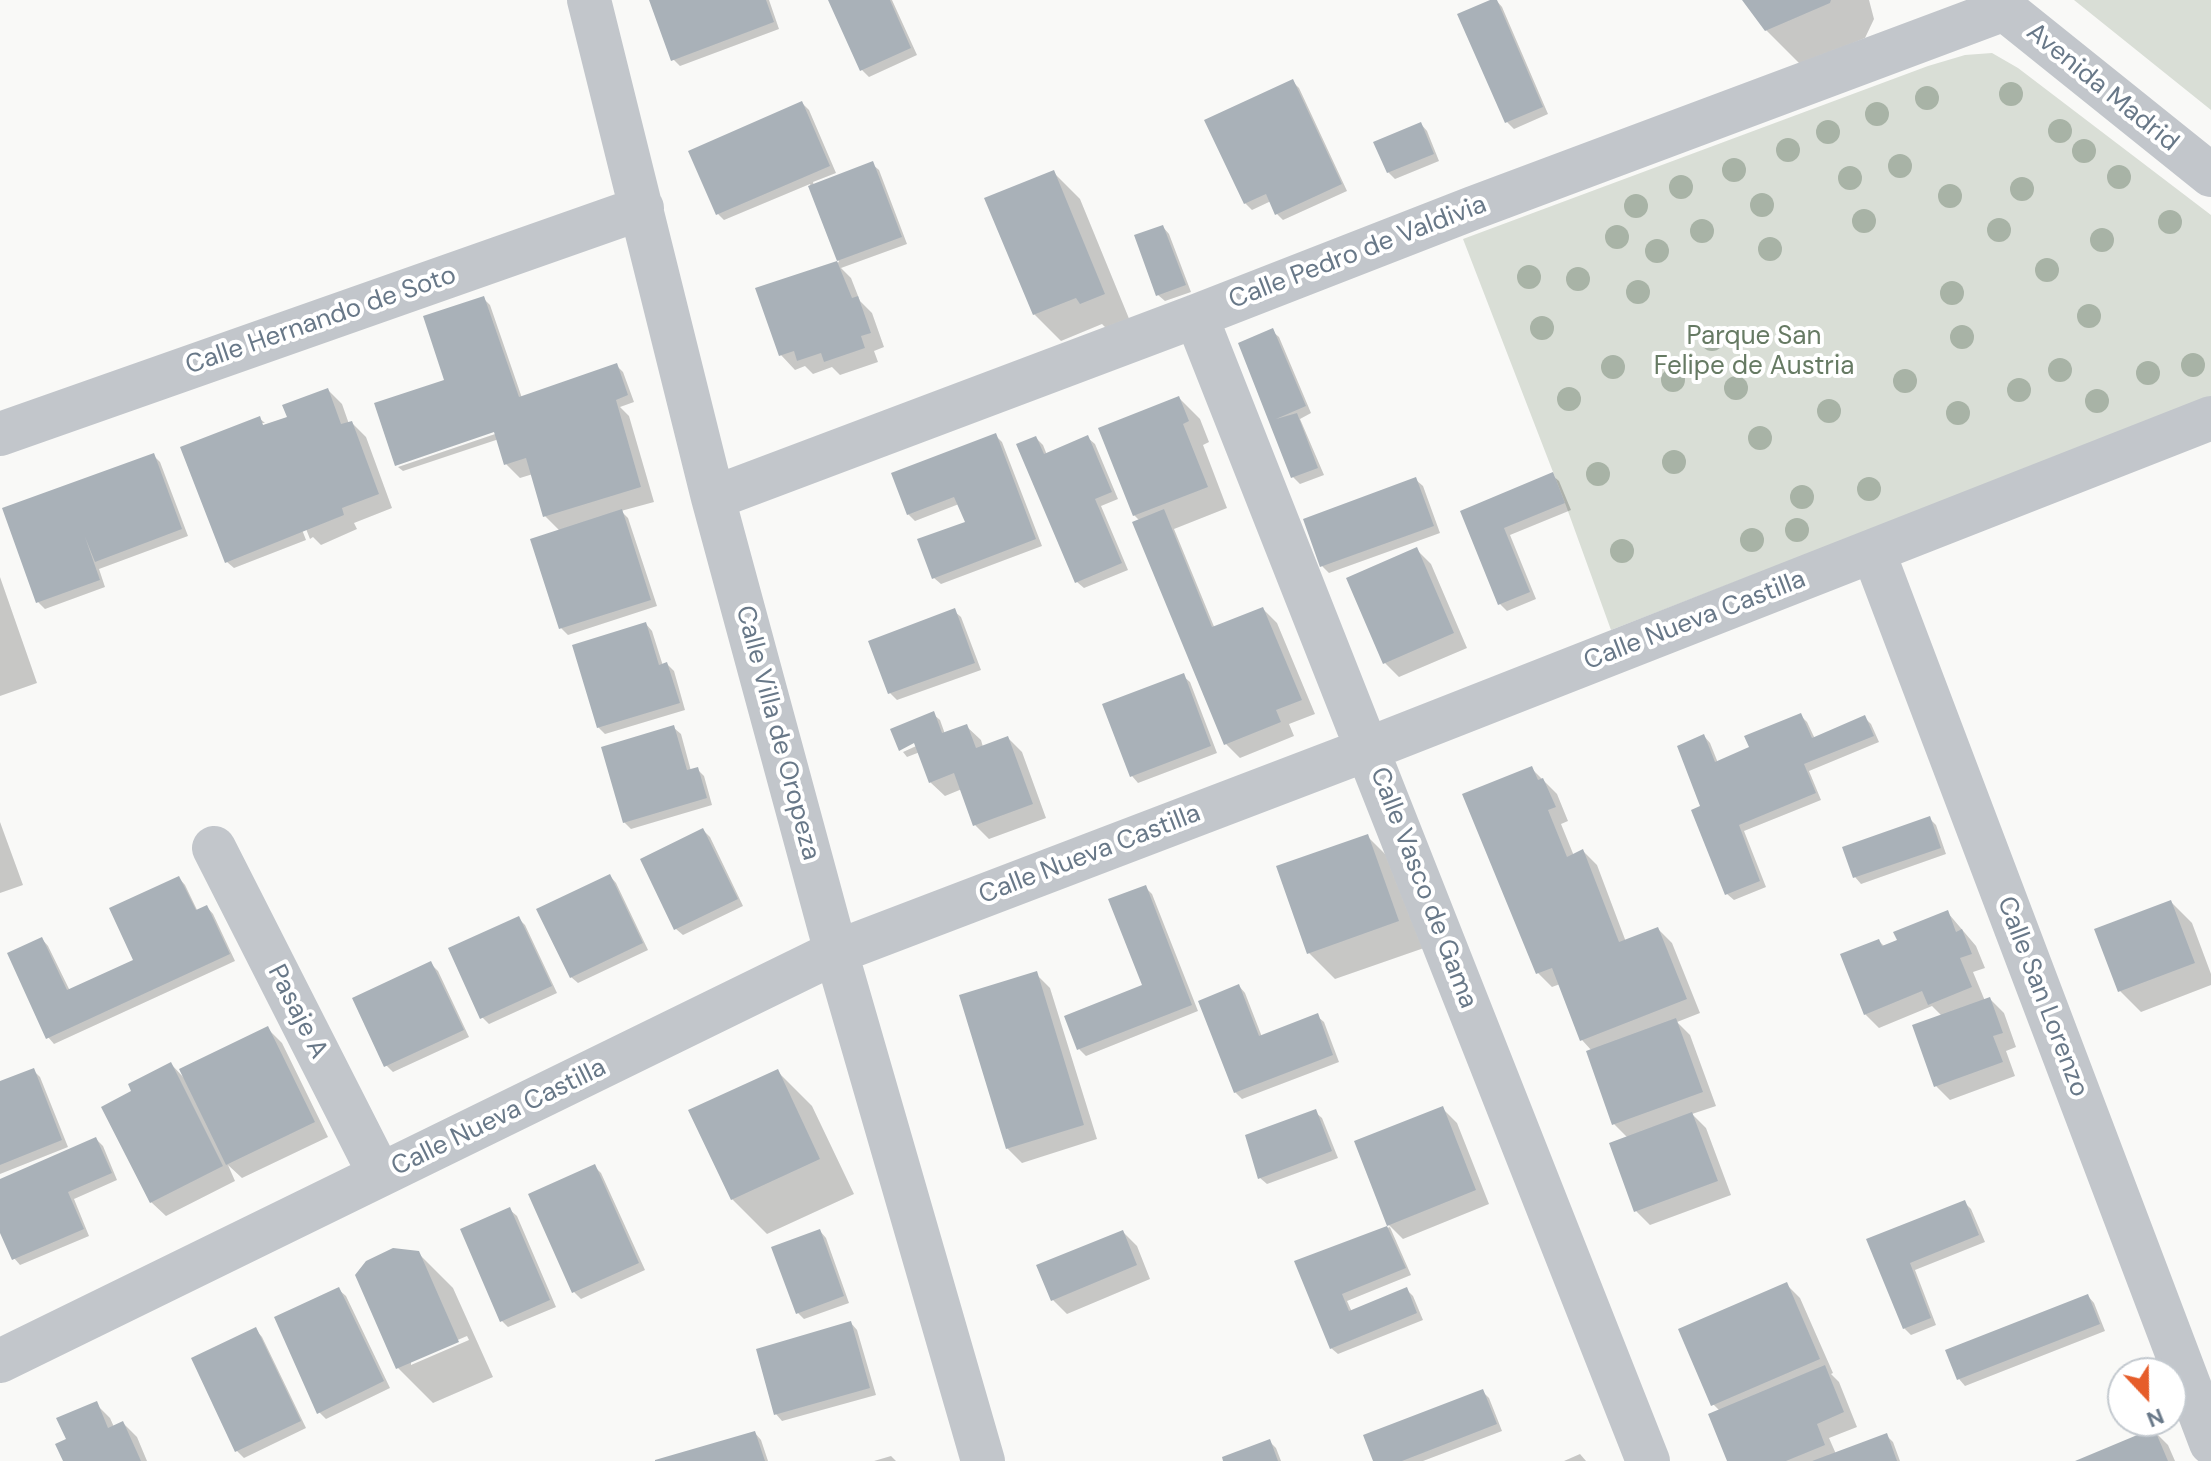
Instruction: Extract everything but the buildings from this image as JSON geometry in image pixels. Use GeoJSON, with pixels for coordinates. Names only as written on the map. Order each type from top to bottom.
{"type":"FeatureCollection","features":[{"type":"Feature","properties":{"kind":"street","name":"Calle Villa de Oropeza"},"geometry":{"type":"LineString","coordinates":[[589,0],[713,498],[836,952],[983,1461]]}},
{"type":"Feature","properties":{"kind":"street","name":"Avenida Madrid"},"geometry":{"type":"LineString","coordinates":[[1999,5],[2211,175]]}},
{"type":"Feature","properties":{"kind":"street","name":"Calle Pedro de Valdivia"},"geometry":{"type":"LineString","coordinates":[[713,498],[1196,316],[1999,5]]}},
{"type":"Feature","properties":{"kind":"street","name":"Calle Hernando de Soto"},"geometry":{"type":"LineString","coordinates":[[0,434],[642,208]]}},
{"type":"Feature","properties":{"kind":"street","name":"Calle Vasco de Gama"},"geometry":{"type":"LineString","coordinates":[[1196,316],[1648,1461]]}},
{"type":"Feature","properties":{"kind":"street","name":"Calle Nueva Castilla"},"geometry":{"type":"LineString","coordinates":[[0,1361],[836,952],[1368,749],[2211,418]]}},
{"type":"Feature","properties":{"kind":"street","name":"Calle San Lorenzo"},"geometry":{"type":"LineString","coordinates":[[1873,551],[2211,1443]]}},
{"type":"Feature","properties":{"kind":"street","name":"Pasaje A"},"geometry":{"type":"LineString","coordinates":[[214,848],[380,1175]]}},
{"type":"Feature","properties":{"kind":"green space"},"geometry":{"type":"Polygon","coordinates":[[[2074,0],[2211,0],[2211,110],[2074,0]]]}},
{"type":"Feature","properties":{"kind":"green space","name":"Parque San Felipe de Austria"},"geometry":{"type":"Polygon","coordinates":[[[1992,53],[2018,68],[2211,215],[2211,397],[1611,630],[1463,239],[1928,66],[1965,55],[1992,53]]]}}]}
